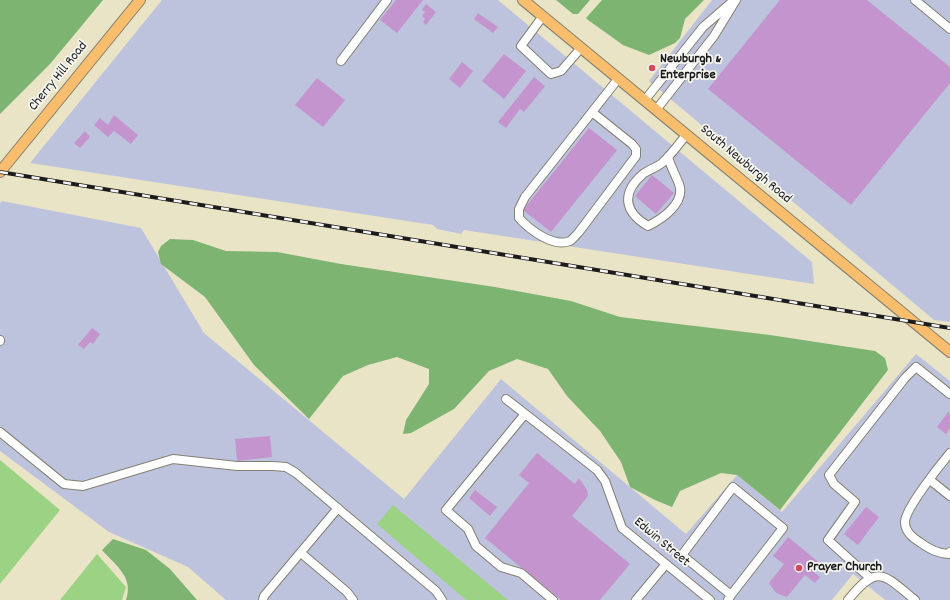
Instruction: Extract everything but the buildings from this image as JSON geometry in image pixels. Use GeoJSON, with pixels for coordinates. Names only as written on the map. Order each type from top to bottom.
{"type":"FeatureCollection","features":[{"type":"Feature","properties":{"kind":"main road","name":"Cherry Hill Road"},"geometry":{"type":"LineString","coordinates":[[0,172],[140,0]]}},
{"type":"Feature","properties":{"kind":"main road","name":"South Newburgh Road"},"geometry":{"type":"LineString","coordinates":[[523,0],[950,352]]}},
{"type":"Feature","properties":{"kind":"street"},"geometry":{"type":"LineString","coordinates":[[341,61],[388,0]]}},
{"type":"Feature","properties":{"kind":"street"},"geometry":{"type":"LineString","coordinates":[[645,100],[703,27],[735,0]]}},
{"type":"Feature","properties":{"kind":"street"},"geometry":{"type":"LineString","coordinates":[[656,110],[714,36],[735,0]]}},
{"type":"Feature","properties":{"kind":"street"},"geometry":{"type":"LineString","coordinates":[[915,0],[950,29]]}},
{"type":"Feature","properties":{"kind":"street"},"geometry":{"type":"LineString","coordinates":[[543,16],[521,46],[552,74],[562,71],[581,48]]}},
{"type":"Feature","properties":{"kind":"street"},"geometry":{"type":"LineString","coordinates":[[592,112],[632,144],[636,149],[636,156],[579,232],[570,241],[560,242],[546,239],[528,228],[519,218],[519,209],[525,197],[618,79]]}},
{"type":"Feature","properties":{"kind":"street"},"geometry":{"type":"LineString","coordinates":[[668,157],[671,170],[679,185],[679,196],[671,210],[661,220],[648,226],[637,220],[627,205],[629,192],[643,174],[659,165],[668,157],[686,134]]}},
{"type":"Feature","properties":{"kind":"street"},"geometry":{"type":"LineString","coordinates":[[870,578],[828,540],[855,502],[834,484],[829,475],[905,378],[916,367],[950,394]]}},
{"type":"Feature","properties":{"kind":"street","name":"Edwin Street"},"geometry":{"type":"LineString","coordinates":[[506,399],[597,470],[605,481],[622,528],[708,599]]}},
{"type":"Feature","properties":{"kind":"street"},"geometry":{"type":"LineString","coordinates":[[525,414],[446,510],[468,529],[476,546],[501,567],[521,573],[553,600]]}},
{"type":"Feature","properties":{"kind":"street"},"geometry":{"type":"LineString","coordinates":[[0,432],[64,484],[82,486],[174,458],[237,466],[286,467],[296,473],[436,591],[442,600]]}},
{"type":"Feature","properties":{"kind":"street"},"geometry":{"type":"LineString","coordinates":[[950,453],[910,508],[905,521],[906,529],[913,538],[935,552],[949,554],[950,552]]}},
{"type":"Feature","properties":{"kind":"street"},"geometry":{"type":"LineString","coordinates":[[930,480],[950,496]]}},
{"type":"Feature","properties":{"kind":"street"},"geometry":{"type":"LineString","coordinates":[[733,487],[783,528],[730,598],[682,555],[733,487]]}},
{"type":"Feature","properties":{"kind":"street"},"geometry":{"type":"LineString","coordinates":[[262,600],[338,508]]}},
{"type":"Feature","properties":{"kind":"street"},"geometry":{"type":"LineString","coordinates":[[301,553],[347,592],[353,600]]}},
{"type":"Feature","properties":{"kind":"street"},"geometry":{"type":"LineString","coordinates":[[636,600],[666,564]]}},
{"type":"Feature","properties":{"kind":"street"},"geometry":{"type":"LineString","coordinates":[[848,600],[862,583],[870,578],[881,576],[891,580],[915,600]]}},
{"type":"Feature","properties":{"kind":"shaded area"},"geometry":{"type":"Polygon","coordinates":[[[162,0],[498,0],[812,262],[814,284],[464,230],[461,234],[437,229],[433,225],[30,163],[162,0]]]}},
{"type":"Feature","properties":{"kind":"shaded area"},"geometry":{"type":"Polygon","coordinates":[[[712,0],[950,0],[950,322],[934,320],[649,81],[712,0]]]}},
{"type":"Feature","properties":{"kind":"shaded area"},"geometry":{"type":"Polygon","coordinates":[[[2,201],[141,228],[204,333],[404,499],[501,379],[686,534],[737,475],[782,512],[916,354],[950,381],[950,600],[885,600],[853,574],[832,600],[226,600],[188,567],[109,532],[0,451],[0,203],[2,201]]]}},
{"type":"Feature","properties":{"kind":"green space"},"geometry":{"type":"Polygon","coordinates":[[[0,0],[103,0],[50,64],[0,114],[0,0]]]}},
{"type":"Feature","properties":{"kind":"green space"},"geometry":{"type":"Polygon","coordinates":[[[556,0],[590,0],[578,14],[573,14],[556,0]]]}},
{"type":"Feature","properties":{"kind":"green space"},"geometry":{"type":"Polygon","coordinates":[[[602,0],[704,0],[685,19],[680,38],[675,43],[649,55],[623,45],[586,18],[602,0]]]}},
{"type":"Feature","properties":{"kind":"green space"},"geometry":{"type":"Polygon","coordinates":[[[170,239],[193,240],[226,251],[277,252],[341,264],[495,287],[571,301],[620,317],[770,335],[875,351],[885,358],[888,370],[780,510],[737,475],[721,473],[680,491],[672,507],[630,487],[621,462],[600,431],[567,396],[548,369],[517,359],[489,371],[454,409],[411,433],[403,434],[406,420],[429,384],[429,369],[397,357],[368,365],[343,376],[309,419],[254,365],[205,297],[161,264],[158,252],[161,246],[170,239]]]}},
{"type":"Feature","properties":{"kind":"green space"},"geometry":{"type":"Polygon","coordinates":[[[0,460],[60,510],[0,584],[0,460]]]}},
{"type":"Feature","properties":{"kind":"green space"},"geometry":{"type":"Polygon","coordinates":[[[393,505],[508,600],[466,600],[377,524],[393,505]]]}},
{"type":"Feature","properties":{"kind":"green space"},"geometry":{"type":"Polygon","coordinates":[[[113,539],[146,550],[170,569],[197,600],[126,600],[128,585],[126,578],[102,550],[113,539]]]}},
{"type":"Feature","properties":{"kind":"green space"},"geometry":{"type":"Polygon","coordinates":[[[97,554],[126,587],[122,600],[60,600],[97,554]]]}},
{"type":"Feature","properties":{"kind":"railway"},"geometry":{"type":"LineString","coordinates":[[0,172],[950,328]]}},
{"type":"Feature","properties":{"kind":"place","name":"Newburgh & Enterprise"},"geometry":{"type":"Point","coordinates":[652,68]}},
{"type":"Feature","properties":{"kind":"place","name":"Prayer Church"},"geometry":{"type":"Point","coordinates":[799,568]}}]}
